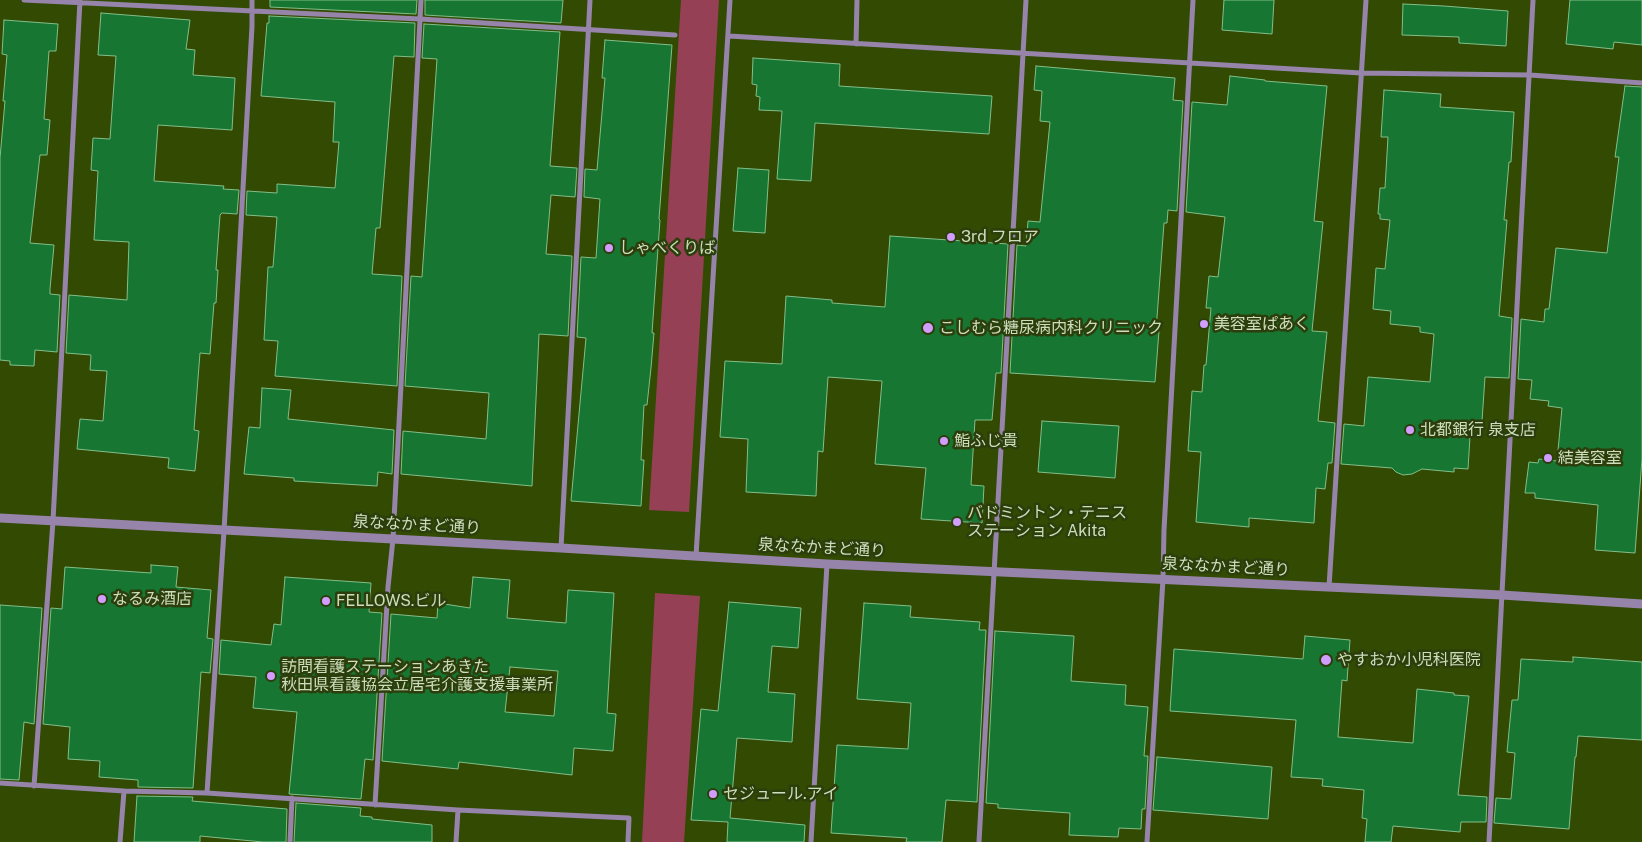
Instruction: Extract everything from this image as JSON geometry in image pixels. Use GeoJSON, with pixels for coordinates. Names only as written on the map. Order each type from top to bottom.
{"type":"FeatureCollection","features":[{"type":"Feature","properties":{"kind":"street"},"geometry":{"type":"LineString","coordinates":[[24,0],[80,1],[675,34]]}},
{"type":"Feature","properties":{"kind":"street"},"geometry":{"type":"LineString","coordinates":[[206,793],[224,530],[252,0]]}},
{"type":"Feature","properties":{"kind":"street"},"geometry":{"type":"LineString","coordinates":[[375,805],[388,587],[393,538],[421,0]]}},
{"type":"Feature","properties":{"kind":"street"},"geometry":{"type":"LineString","coordinates":[[561,548],[590,0]]}},
{"type":"Feature","properties":{"kind":"street"},"geometry":{"type":"LineString","coordinates":[[696,556],[730,0]]}},
{"type":"Feature","properties":{"kind":"street"},"geometry":{"type":"LineString","coordinates":[[856,44],[857,0]]}},
{"type":"Feature","properties":{"kind":"street"},"geometry":{"type":"LineString","coordinates":[[979,842],[1026,0]]}},
{"type":"Feature","properties":{"kind":"street"},"geometry":{"type":"LineString","coordinates":[[1147,842],[1194,0]]}},
{"type":"Feature","properties":{"kind":"street"},"geometry":{"type":"LineString","coordinates":[[1329,587],[1366,0]]}},
{"type":"Feature","properties":{"kind":"street"},"geometry":{"type":"LineString","coordinates":[[1488,842],[1533,0]]}},
{"type":"Feature","properties":{"kind":"street"},"geometry":{"type":"LineString","coordinates":[[34,786],[53,521],[80,1]]}},
{"type":"Feature","properties":{"kind":"street"},"geometry":{"type":"LineString","coordinates":[[729,36],[1361,73],[1530,75],[1642,83]]}},
{"type":"Feature","properties":{"kind":"street","name":"泉ななかまど通り"},"geometry":{"type":"LineString","coordinates":[[0,518],[393,538],[828,564],[1502,595],[1642,604]]}},
{"type":"Feature","properties":{"kind":"street"},"geometry":{"type":"LineString","coordinates":[[811,842],[828,564]]}},
{"type":"Feature","properties":{"kind":"street"},"geometry":{"type":"LineString","coordinates":[[0,783],[124,791],[292,798],[458,810],[629,818],[628,842]]}},
{"type":"Feature","properties":{"kind":"street"},"geometry":{"type":"LineString","coordinates":[[120,842],[124,791]]}},
{"type":"Feature","properties":{"kind":"street"},"geometry":{"type":"LineString","coordinates":[[290,842],[292,798]]}},
{"type":"Feature","properties":{"kind":"street"},"geometry":{"type":"LineString","coordinates":[[456,842],[458,810]]}},
{"type":"Feature","properties":{"kind":"shaded area"},"geometry":{"type":"Polygon","coordinates":[[[681,0],[719,0],[689,512],[649,510],[681,0]]]}},
{"type":"Feature","properties":{"kind":"shaded area"},"geometry":{"type":"Polygon","coordinates":[[[655,593],[700,596],[684,842],[642,842],[655,593]]]}},
{"type":"Feature","properties":{"kind":"building"},"geometry":{"type":"Polygon","coordinates":[[[270,0],[417,0],[416,14],[270,7],[270,0]]]}},
{"type":"Feature","properties":{"kind":"building"},"geometry":{"type":"Polygon","coordinates":[[[425,0],[563,0],[561,23],[425,15],[425,0]]]}},
{"type":"Feature","properties":{"kind":"building"},"geometry":{"type":"Polygon","coordinates":[[[1224,0],[1274,0],[1272,34],[1222,30],[1224,0]]]}},
{"type":"Feature","properties":{"kind":"building"},"geometry":{"type":"Polygon","coordinates":[[[1570,0],[1642,0],[1642,45],[1614,42],[1613,49],[1566,44],[1570,0]]]}},
{"type":"Feature","properties":{"kind":"building"},"geometry":{"type":"Polygon","coordinates":[[[1403,4],[1508,11],[1506,46],[1459,43],[1459,37],[1402,35],[1403,4]]]}},
{"type":"Feature","properties":{"kind":"building"},"geometry":{"type":"Polygon","coordinates":[[[101,13],[190,20],[186,49],[195,50],[193,75],[235,78],[232,130],[158,125],[154,181],[224,186],[223,189],[239,190],[237,214],[222,213],[220,215],[216,303],[214,303],[210,354],[200,353],[194,430],[199,431],[195,471],[168,468],[169,458],[77,449],[80,419],[103,421],[107,371],[90,370],[91,355],[66,353],[69,295],[127,300],[129,242],[94,240],[98,171],[91,170],[93,138],[110,139],[116,56],[98,55],[101,13]]]}},
{"type":"Feature","properties":{"kind":"building"},"geometry":{"type":"Polygon","coordinates":[[[269,16],[415,23],[414,57],[394,56],[380,228],[376,228],[372,274],[402,276],[397,386],[275,376],[278,341],[264,340],[268,267],[273,267],[277,217],[246,215],[247,191],[277,193],[277,184],[335,188],[339,142],[333,142],[335,102],[261,96],[269,16]]]}},
{"type":"Feature","properties":{"kind":"building"},"geometry":{"type":"Polygon","coordinates":[[[4,20],[58,24],[56,51],[49,51],[44,119],[50,120],[47,155],[40,155],[30,243],[54,245],[50,294],[60,295],[57,352],[35,350],[34,366],[10,365],[10,361],[0,360],[0,158],[7,55],[2,54],[4,20]]]}},
{"type":"Feature","properties":{"kind":"building"},"geometry":{"type":"Polygon","coordinates":[[[424,24],[560,32],[550,166],[577,168],[575,197],[551,195],[546,254],[572,256],[568,336],[539,334],[532,486],[401,474],[403,431],[486,439],[489,393],[405,386],[411,276],[422,277],[437,59],[422,58],[424,24]]]}},
{"type":"Feature","properties":{"kind":"building"},"geometry":{"type":"Polygon","coordinates":[[[605,40],[672,45],[659,219],[652,333],[654,333],[647,405],[644,405],[641,460],[644,460],[641,506],[571,501],[586,338],[577,337],[581,257],[596,258],[600,199],[584,197],[585,169],[597,170],[605,78],[602,78],[605,40]]]}},
{"type":"Feature","properties":{"kind":"building"},"geometry":{"type":"Polygon","coordinates":[[[753,58],[840,64],[839,86],[992,96],[989,134],[815,123],[811,181],[777,179],[782,111],[759,110],[760,97],[756,96],[757,85],[752,84],[753,58]]]}},
{"type":"Feature","properties":{"kind":"building"},"geometry":{"type":"Polygon","coordinates":[[[1036,66],[1175,78],[1173,100],[1183,101],[1177,211],[1168,210],[1167,223],[1164,223],[1156,331],[1159,331],[1155,382],[1010,373],[1017,245],[1026,246],[1028,221],[1040,222],[1050,122],[1040,121],[1042,91],[1034,90],[1036,66]]]}},
{"type":"Feature","properties":{"kind":"building"},"geometry":{"type":"Polygon","coordinates":[[[1230,76],[1327,86],[1314,221],[1323,222],[1312,331],[1327,332],[1318,421],[1335,423],[1332,463],[1328,463],[1325,489],[1316,488],[1314,523],[1249,518],[1249,527],[1196,522],[1201,452],[1188,451],[1192,391],[1202,392],[1211,308],[1206,308],[1209,276],[1218,277],[1225,217],[1186,212],[1192,102],[1227,105],[1230,76]]]}},
{"type":"Feature","properties":{"kind":"building"},"geometry":{"type":"Polygon","coordinates":[[[1625,86],[1642,87],[1642,459],[1635,553],[1595,550],[1598,505],[1535,498],[1535,493],[1525,493],[1529,462],[1538,463],[1539,459],[1557,461],[1562,408],[1548,406],[1549,401],[1530,399],[1532,380],[1518,379],[1521,319],[1544,322],[1545,309],[1549,309],[1556,248],[1607,253],[1619,157],[1615,157],[1625,86]]]}},
{"type":"Feature","properties":{"kind":"building"},"geometry":{"type":"Polygon","coordinates":[[[1384,90],[1441,94],[1440,107],[1514,112],[1511,162],[1509,162],[1504,220],[1507,220],[1499,316],[1512,318],[1509,378],[1485,377],[1482,421],[1471,420],[1468,469],[1454,468],[1454,472],[1422,469],[1412,474],[1403,475],[1392,468],[1341,464],[1344,424],[1364,426],[1368,377],[1430,382],[1434,334],[1420,332],[1420,327],[1390,324],[1391,311],[1373,309],[1376,268],[1385,269],[1390,220],[1380,219],[1380,214],[1378,214],[1380,188],[1385,188],[1388,137],[1381,137],[1384,90]]]}},
{"type":"Feature","properties":{"kind":"building"},"geometry":{"type":"Polygon","coordinates":[[[738,168],[769,170],[765,233],[733,231],[738,168]]]}},
{"type":"Feature","properties":{"kind":"building"},"geometry":{"type":"Polygon","coordinates":[[[890,236],[1008,244],[1001,373],[996,373],[992,420],[975,420],[971,485],[984,486],[982,523],[921,519],[926,468],[875,464],[882,381],[828,377],[823,452],[818,451],[816,496],[746,492],[748,439],[720,437],[725,361],[782,364],[786,296],[832,300],[832,303],[885,307],[890,236]]]}},
{"type":"Feature","properties":{"kind":"building"},"geometry":{"type":"Polygon","coordinates":[[[262,388],[291,390],[288,419],[394,430],[392,474],[378,472],[377,486],[294,481],[294,478],[244,474],[249,427],[260,428],[262,388]]]}},
{"type":"Feature","properties":{"kind":"building"},"geometry":{"type":"Polygon","coordinates":[[[1042,421],[1119,426],[1115,478],[1038,472],[1042,421]]]}},
{"type":"Feature","properties":{"kind":"building"},"geometry":{"type":"Polygon","coordinates":[[[151,565],[178,567],[176,587],[211,590],[207,638],[213,639],[210,673],[201,672],[193,788],[138,787],[138,780],[99,777],[100,761],[68,759],[70,727],[43,724],[51,608],[62,609],[65,567],[151,573],[151,565]]]}},
{"type":"Feature","properties":{"kind":"building"},"geometry":{"type":"Polygon","coordinates":[[[285,577],[371,583],[369,612],[382,613],[373,760],[365,759],[361,799],[289,794],[297,712],[253,708],[256,677],[219,674],[221,640],[271,645],[274,624],[281,625],[285,577]]]}},
{"type":"Feature","properties":{"kind":"building"},"geometry":{"type":"Polygon","coordinates":[[[473,577],[510,580],[507,618],[566,623],[568,590],[614,593],[607,713],[616,714],[613,751],[574,748],[572,775],[459,762],[458,769],[382,761],[391,614],[437,618],[438,603],[470,608],[473,577]],[[510,667],[505,712],[554,716],[558,671],[510,667]]]}},
{"type":"Feature","properties":{"kind":"building"},"geometry":{"type":"Polygon","coordinates":[[[729,602],[801,608],[798,648],[772,646],[768,692],[795,694],[792,742],[737,738],[730,818],[805,825],[804,842],[727,842],[728,822],[691,820],[701,709],[718,711],[729,602]]]}},
{"type":"Feature","properties":{"kind":"building"},"geometry":{"type":"Polygon","coordinates":[[[864,603],[911,606],[910,617],[980,622],[979,630],[986,630],[977,802],[946,800],[942,842],[906,842],[907,838],[831,833],[837,745],[908,749],[911,703],[857,699],[864,603]]]}},
{"type":"Feature","properties":{"kind":"building"},"geometry":{"type":"Polygon","coordinates":[[[0,605],[42,608],[34,724],[24,722],[19,780],[0,779],[0,605]]]}},
{"type":"Feature","properties":{"kind":"building"},"geometry":{"type":"Polygon","coordinates":[[[995,631],[1074,636],[1071,681],[1126,685],[1125,705],[1148,707],[1144,756],[1148,756],[1145,809],[1142,809],[1141,829],[1119,828],[1118,837],[1069,835],[1070,813],[998,808],[998,804],[986,803],[995,631]]]}},
{"type":"Feature","properties":{"kind":"building"},"geometry":{"type":"Polygon","coordinates":[[[1305,636],[1350,640],[1347,681],[1342,680],[1338,737],[1413,743],[1417,689],[1469,696],[1458,795],[1487,797],[1486,822],[1461,822],[1460,832],[1393,826],[1391,842],[1365,842],[1367,819],[1362,818],[1364,790],[1322,786],[1323,779],[1291,777],[1296,720],[1170,711],[1174,649],[1303,659],[1305,636]]]}},
{"type":"Feature","properties":{"kind":"building"},"geometry":{"type":"Polygon","coordinates":[[[1573,657],[1642,662],[1642,740],[1578,736],[1569,829],[1494,823],[1496,798],[1511,799],[1515,753],[1507,752],[1512,700],[1518,700],[1521,659],[1573,662],[1573,657]]]}},
{"type":"Feature","properties":{"kind":"building"},"geometry":{"type":"Polygon","coordinates":[[[1157,757],[1272,767],[1268,819],[1153,810],[1157,757]]]}},
{"type":"Feature","properties":{"kind":"building"},"geometry":{"type":"Polygon","coordinates":[[[137,796],[193,797],[192,801],[287,809],[286,842],[263,842],[200,836],[200,842],[134,842],[137,796]]]}},
{"type":"Feature","properties":{"kind":"building"},"geometry":{"type":"Polygon","coordinates":[[[296,803],[361,808],[360,816],[372,817],[372,819],[432,825],[432,842],[294,842],[296,803]]]}},
{"type":"Feature","properties":{"kind":"place","name":"3rd フロア"},"geometry":{"type":"Point","coordinates":[951,237]}},
{"type":"Feature","properties":{"kind":"place","name":"しゃべくりば"},"geometry":{"type":"Point","coordinates":[609,248]}},
{"type":"Feature","properties":{"kind":"place","name":"美容室ぱあく"},"geometry":{"type":"Point","coordinates":[1204,324]}},
{"type":"Feature","properties":{"kind":"place","name":"こしむら糖尿病内科クリニック"},"geometry":{"type":"Point","coordinates":[928,328]}},
{"type":"Feature","properties":{"kind":"place","name":"北都銀行 泉支店"},"geometry":{"type":"Point","coordinates":[1410,430]}},
{"type":"Feature","properties":{"kind":"place","name":"鮨ふじ貴"},"geometry":{"type":"Point","coordinates":[944,441]}},
{"type":"Feature","properties":{"kind":"place","name":"結美容室"},"geometry":{"type":"Point","coordinates":[1548,458]}},
{"type":"Feature","properties":{"kind":"place","name":"バドミントン・テニス ステーション Akita"},"geometry":{"type":"Point","coordinates":[957,522]}},
{"type":"Feature","properties":{"kind":"place","name":"なるみ酒店"},"geometry":{"type":"Point","coordinates":[102,599]}},
{"type":"Feature","properties":{"kind":"place","name":"FELLOWS.ビル"},"geometry":{"type":"Point","coordinates":[326,601]}},
{"type":"Feature","properties":{"kind":"place","name":"やすおか小児科医院"},"geometry":{"type":"Point","coordinates":[1326,660]}},
{"type":"Feature","properties":{"kind":"place","name":"訪問看護ステーションあきた 秋田県看護協会立居宅介護支援事業所"},"geometry":{"type":"Point","coordinates":[271,676]}},
{"type":"Feature","properties":{"kind":"place","name":"セジュール.アイ"},"geometry":{"type":"Point","coordinates":[713,794]}}]}
